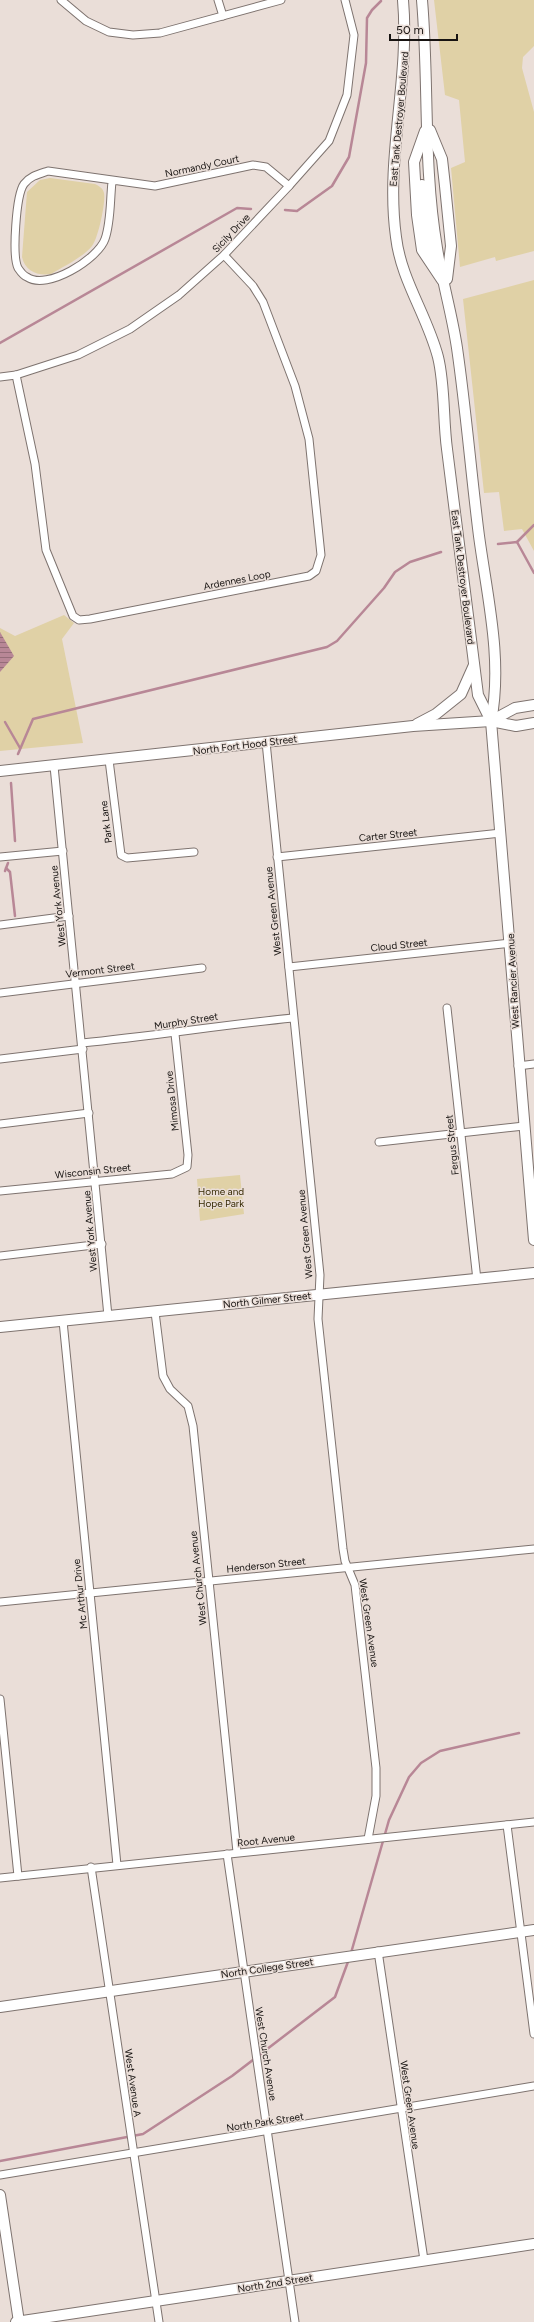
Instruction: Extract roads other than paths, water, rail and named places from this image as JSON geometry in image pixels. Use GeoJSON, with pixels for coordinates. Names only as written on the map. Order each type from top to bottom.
{"type":"FeatureCollection","features":[{"type":"Feature","properties":{"kind":"street"},"geometry":{"type":"LineString","coordinates":[[61,0],[86,21],[109,32],[133,35],[160,33],[281,0]]}},
{"type":"Feature","properties":{"kind":"street"},"geometry":{"type":"LineString","coordinates":[[218,0],[223,16]]}},
{"type":"Feature","properties":{"kind":"street","name":"Sicily Drive"},"geometry":{"type":"LineString","coordinates":[[0,377],[16,375],[78,354],[130,329],[179,296],[224,255],[289,186],[329,141],[347,95],[354,35],[345,0]]}},
{"type":"Feature","properties":{"kind":"street","name":"East Tank Destroyer Boulevard"},"geometry":{"type":"LineString","coordinates":[[403,0],[405,48],[392,185],[396,238],[407,282],[431,335],[438,358],[444,425],[478,695],[491,721]]}},
{"type":"Feature","properties":{"kind":"street","name":"East Tank Destroyer Boulevard"},"geometry":{"type":"LineString","coordinates":[[422,0],[428,125],[428,161],[437,248],[446,285],[457,348],[469,458],[494,649],[496,694],[491,721]]}},
{"type":"Feature","properties":{"kind":"street"},"geometry":{"type":"LineString","coordinates":[[428,125],[442,159],[451,246],[446,285]]}},
{"type":"Feature","properties":{"kind":"street"},"geometry":{"type":"LineString","coordinates":[[428,125],[414,162],[417,215],[422,250],[446,285]]}},
{"type":"Feature","properties":{"kind":"street","name":"Normandy Court"},"geometry":{"type":"LineString","coordinates":[[112,182],[105,238],[96,253],[47,281],[36,282],[26,277],[18,268],[16,256],[17,225],[21,193],[24,185],[33,176],[48,172],[112,182],[155,186],[252,165],[266,167],[289,186]]}},
{"type":"Feature","properties":{"kind":"street","name":"Ardennes Loop"},"geometry":{"type":"LineString","coordinates":[[16,375],[35,464],[46,550],[73,616],[79,620],[90,619],[309,576],[316,571],[321,555],[309,439],[296,386],[263,302],[253,286],[224,255]]}},
{"type":"Feature","properties":{"kind":"street"},"geometry":{"type":"LineString","coordinates":[[413,726],[436,714],[461,694],[474,665]]}},
{"type":"Feature","properties":{"kind":"street","name":"North Fort Hood Street"},"geometry":{"type":"LineString","coordinates":[[491,721],[515,708],[534,706]]}},
{"type":"Feature","properties":{"kind":"street","name":"North Fort Hood Street"},"geometry":{"type":"LineString","coordinates":[[0,771],[413,726],[491,721],[516,726],[534,724]]}},
{"type":"Feature","properties":{"kind":"street","name":"West Rancier Avenue"},"geometry":{"type":"LineString","coordinates":[[491,721],[511,943],[518,1066],[531,1185],[534,1240]]}},
{"type":"Feature","properties":{"kind":"street","name":"West Green Avenue"},"geometry":{"type":"LineString","coordinates":[[266,742],[320,1275],[319,1327],[343,1549],[348,1567],[354,1579],[357,1598],[376,1768],[376,1796],[368,1839]]}},
{"type":"Feature","properties":{"kind":"street","name":"Park Lane"},"geometry":{"type":"LineString","coordinates":[[109,760],[121,855],[127,858],[194,852]]}},
{"type":"Feature","properties":{"kind":"street","name":"West York Avenue"},"geometry":{"type":"LineString","coordinates":[[54,766],[96,1181],[108,1316]]}},
{"type":"Feature","properties":{"kind":"street","name":"Carter Street"},"geometry":{"type":"LineString","coordinates":[[277,857],[501,833]]}},
{"type":"Feature","properties":{"kind":"street"},"geometry":{"type":"LineString","coordinates":[[0,858],[62,851]]}},
{"type":"Feature","properties":{"kind":"street"},"geometry":{"type":"LineString","coordinates":[[0,925],[69,916]]}},
{"type":"Feature","properties":{"kind":"street","name":"Cloud Street"},"geometry":{"type":"LineString","coordinates":[[289,967],[511,943]]}},
{"type":"Feature","properties":{"kind":"street","name":"Vermont Street"},"geometry":{"type":"LineString","coordinates":[[0,993],[202,968]]}},
{"type":"Feature","properties":{"kind":"street","name":"Fergus Street"},"geometry":{"type":"LineString","coordinates":[[447,1008],[478,1280]]}},
{"type":"Feature","properties":{"kind":"street","name":"Murphy Street"},"geometry":{"type":"LineString","coordinates":[[0,1059],[221,1026],[293,1018]]}},
{"type":"Feature","properties":{"kind":"street","name":"Mimosa Drive"},"geometry":{"type":"LineString","coordinates":[[175,1034],[188,1155],[187,1167]]}},
{"type":"Feature","properties":{"kind":"street"},"geometry":{"type":"LineString","coordinates":[[518,1066],[534,1064]]}},
{"type":"Feature","properties":{"kind":"street"},"geometry":{"type":"LineString","coordinates":[[0,1124],[89,1113]]}},
{"type":"Feature","properties":{"kind":"street"},"geometry":{"type":"LineString","coordinates":[[378,1142],[524,1126]]}},
{"type":"Feature","properties":{"kind":"street","name":"Wisconsin Street"},"geometry":{"type":"LineString","coordinates":[[0,1191],[172,1174],[187,1167]]}},
{"type":"Feature","properties":{"kind":"street"},"geometry":{"type":"LineString","coordinates":[[0,1256],[102,1244]]}},
{"type":"Feature","properties":{"kind":"street","name":"North Gilmer Street"},"geometry":{"type":"LineString","coordinates":[[0,1327],[478,1280],[534,1273]]}},
{"type":"Feature","properties":{"kind":"street","name":"West Church Avenue"},"geometry":{"type":"LineString","coordinates":[[156,1312],[163,1376],[170,1389],[188,1406],[191,1413],[237,1852]]}},
{"type":"Feature","properties":{"kind":"street","name":"Mc Arthur Drive"},"geometry":{"type":"LineString","coordinates":[[63,1321],[117,1865]]}},
{"type":"Feature","properties":{"kind":"street","name":"Henderson Street"},"geometry":{"type":"LineString","coordinates":[[0,1602],[534,1549]]}},
{"type":"Feature","properties":{"kind":"street"},"geometry":{"type":"LineString","coordinates":[[0,1699],[18,1876]]}},
{"type":"Feature","properties":{"kind":"street","name":"Root Avenue"},"geometry":{"type":"LineString","coordinates":[[0,1878],[91,1867],[534,1822]]}},
{"type":"Feature","properties":{"kind":"street"},"geometry":{"type":"LineString","coordinates":[[507,1824],[534,2034]]}},
{"type":"Feature","properties":{"kind":"street","name":"West Church Avenue"},"geometry":{"type":"LineString","coordinates":[[226,1854],[295,2322]]}},
{"type":"Feature","properties":{"kind":"street","name":"West Avenue A"},"geometry":{"type":"LineString","coordinates":[[91,1867],[158,2322]]}},
{"type":"Feature","properties":{"kind":"street","name":"North College Street"},"geometry":{"type":"LineString","coordinates":[[0,2007],[109,1990],[534,1930]]}},
{"type":"Feature","properties":{"kind":"street","name":"West Green Avenue"},"geometry":{"type":"LineString","coordinates":[[378,1952],[424,2260]]}},
{"type":"Feature","properties":{"kind":"street","name":"North Park Street"},"geometry":{"type":"LineString","coordinates":[[0,2175],[132,2150],[267,2132],[534,2086]]}},
{"type":"Feature","properties":{"kind":"street"},"geometry":{"type":"LineString","coordinates":[[0,2194],[19,2322]]}},
{"type":"Feature","properties":{"kind":"street","name":"North 2nd Street"},"geometry":{"type":"LineString","coordinates":[[16,2322],[534,2244]]}},
{"type":"Feature","properties":{"kind":"waterway"},"geometry":{"type":"LineString","coordinates":[[285,210],[297,211],[332,186],[349,157],[366,63],[367,18],[372,10],[381,1]]}},
{"type":"Feature","properties":{"kind":"waterway"},"geometry":{"type":"LineString","coordinates":[[0,343],[237,208],[251,209]]}},
{"type":"Feature","properties":{"kind":"waterway"},"geometry":{"type":"LineString","coordinates":[[517,542],[534,525]]}},
{"type":"Feature","properties":{"kind":"waterway"},"geometry":{"type":"LineString","coordinates":[[498,544],[517,542],[534,573]]}},
{"type":"Feature","properties":{"kind":"waterway"},"geometry":{"type":"LineString","coordinates":[[18,754],[33,719],[327,647],[337,641],[384,588],[395,572],[410,562],[441,552]]}},
{"type":"Feature","properties":{"kind":"waterway"},"geometry":{"type":"LineString","coordinates":[[5,722],[20,748]]}},
{"type":"Feature","properties":{"kind":"waterway"},"geometry":{"type":"LineString","coordinates":[[11,783],[15,841]]}},
{"type":"Feature","properties":{"kind":"waterway"},"geometry":{"type":"LineString","coordinates":[[5,871],[8,863]]}},
{"type":"Feature","properties":{"kind":"waterway"},"geometry":{"type":"LineString","coordinates":[[6,868],[10,872],[15,916]]}},
{"type":"Feature","properties":{"kind":"waterway"},"geometry":{"type":"LineString","coordinates":[[351,1953],[389,1820],[409,1777],[421,1763],[440,1751],[519,1733]]}},
{"type":"Feature","properties":{"kind":"waterway"},"geometry":{"type":"LineString","coordinates":[[0,2161],[143,2134],[232,2076],[335,1997],[349,1959]]}},
{"type":"Feature","properties":{"kind":"park label","name":"Home and Hope Park"},"geometry":{"type":"Point","coordinates":[221,1196]}}]}
